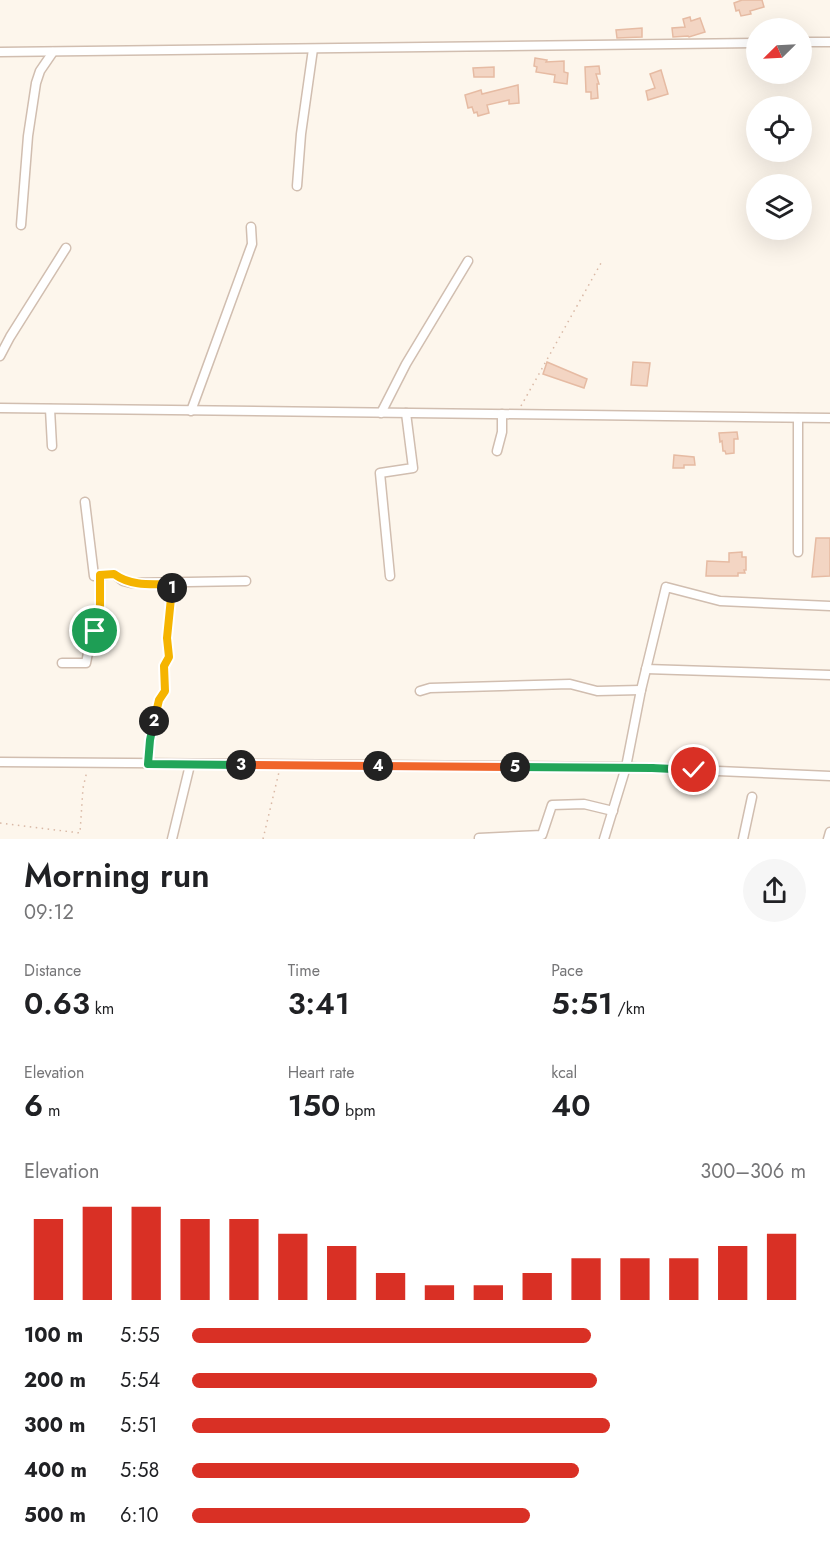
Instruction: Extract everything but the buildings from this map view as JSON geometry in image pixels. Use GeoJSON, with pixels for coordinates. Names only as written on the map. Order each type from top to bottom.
{"type":"FeatureCollection","features":[{"type":"Feature","properties":{"kind":"street"},"geometry":{"type":"LineString","coordinates":[[812,42],[830,42]]}},
{"type":"Feature","properties":{"kind":"street"},"geometry":{"type":"LineString","coordinates":[[0,52],[746,43]]}},
{"type":"Feature","properties":{"kind":"street"},"geometry":{"type":"LineString","coordinates":[[297,186],[301,134],[313,49]]}},
{"type":"Feature","properties":{"kind":"street"},"geometry":{"type":"LineString","coordinates":[[21,225],[33,99],[40,71],[53,52]]}},
{"type":"Feature","properties":{"kind":"street"},"geometry":{"type":"LineString","coordinates":[[191,411],[252,244],[251,227]]}},
{"type":"Feature","properties":{"kind":"street"},"geometry":{"type":"LineString","coordinates":[[0,356],[66,248]]}},
{"type":"Feature","properties":{"kind":"street"},"geometry":{"type":"LineString","coordinates":[[381,413],[406,364],[468,261]]}},
{"type":"Feature","properties":{"kind":"street"},"geometry":{"type":"LineString","coordinates":[[0,408],[830,418]]}},
{"type":"Feature","properties":{"kind":"street"},"geometry":{"type":"LineString","coordinates":[[50,409],[52,446]]}},
{"type":"Feature","properties":{"kind":"street"},"geometry":{"type":"LineString","coordinates":[[390,576],[380,473],[413,468],[406,413]]}},
{"type":"Feature","properties":{"kind":"street"},"geometry":{"type":"LineString","coordinates":[[497,452],[502,432],[502,414]]}},
{"type":"Feature","properties":{"kind":"street"},"geometry":{"type":"LineString","coordinates":[[798,418],[798,552]]}},
{"type":"Feature","properties":{"kind":"street"},"geometry":{"type":"LineString","coordinates":[[85,502],[94,576],[114,574],[131,584],[246,581]]}},
{"type":"Feature","properties":{"kind":"street"},"geometry":{"type":"LineString","coordinates":[[62,663],[86,663],[90,643],[102,618],[100,575]]}},
{"type":"Feature","properties":{"kind":"street"},"geometry":{"type":"LineString","coordinates":[[604,839],[626,767],[641,690],[666,587],[720,601],[830,606]]}},
{"type":"Feature","properties":{"kind":"street"},"geometry":{"type":"LineString","coordinates":[[646,669],[830,675]]}},
{"type":"Feature","properties":{"kind":"street"},"geometry":{"type":"LineString","coordinates":[[420,691],[430,688],[570,684],[597,691],[641,690]]}},
{"type":"Feature","properties":{"kind":"street"},"geometry":{"type":"LineString","coordinates":[[0,762],[626,767],[830,776]]}},
{"type":"Feature","properties":{"kind":"street"},"geometry":{"type":"LineString","coordinates":[[172,839],[190,765]]}},
{"type":"Feature","properties":{"kind":"street"},"geometry":{"type":"LineString","coordinates":[[743,839],[752,797]]}},
{"type":"Feature","properties":{"kind":"street"},"geometry":{"type":"LineString","coordinates":[[479,838],[542,835],[552,805],[584,804],[613,811]]}},
{"type":"Feature","properties":{"kind":"street"},"geometry":{"type":"LineString","coordinates":[[828,839],[830,832]]}},
{"type":"Feature","properties":{"kind":"path"},"geometry":{"type":"LineString","coordinates":[[517,415],[571,313],[601,263]]}},
{"type":"Feature","properties":{"kind":"path"},"geometry":{"type":"LineString","coordinates":[[148,764],[150,740],[159,700],[165,691],[164,666],[169,657],[167,638],[173,584]]}},
{"type":"Feature","properties":{"kind":"path"},"geometry":{"type":"LineString","coordinates":[[0,823],[80,833],[83,788],[89,764]]}},
{"type":"Feature","properties":{"kind":"path"},"geometry":{"type":"LineString","coordinates":[[263,839],[280,765]]}},
{"type":"Feature","properties":{"kind":"route"},"geometry":{"type":"LineString","coordinates":[[95,631],[102,618],[100,575],[114,574],[131,584],[173,584],[167,638],[169,657],[164,666],[165,691],[159,700],[150,740],[148,764],[626,767],[694,770]]}}]}
